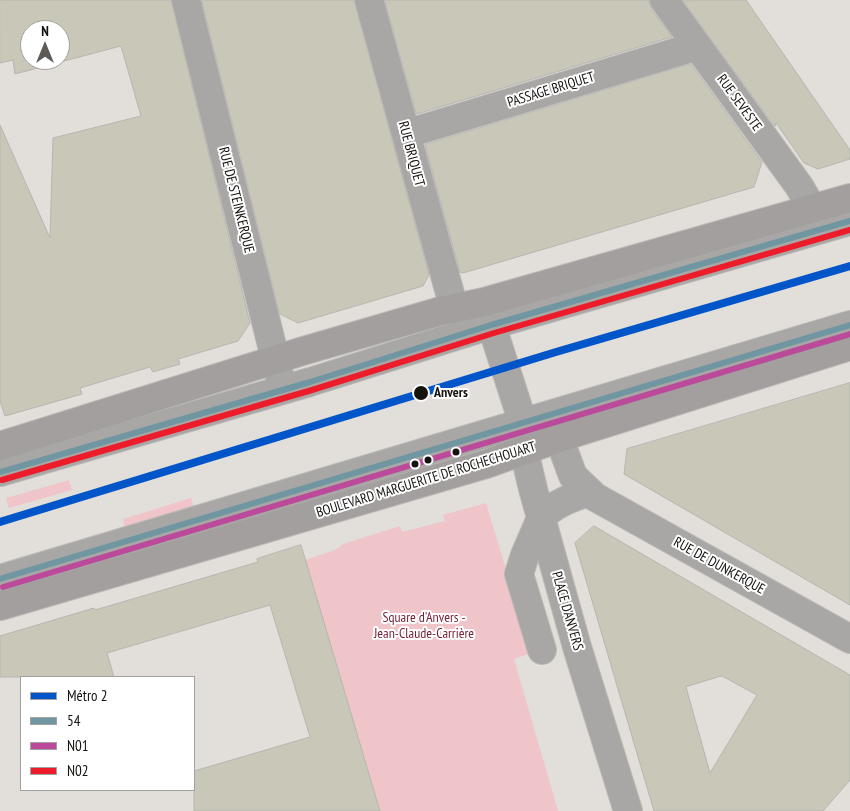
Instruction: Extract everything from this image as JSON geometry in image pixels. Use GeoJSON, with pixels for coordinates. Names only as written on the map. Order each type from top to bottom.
{"type":"FeatureCollection","features":[{"type":"Feature","properties":{"kind":"main road"},"geometry":{"type":"LineString","coordinates":[[0,446],[244,371],[275,359],[454,308],[488,314],[812,208],[850,198]]}},
{"type":"Feature","properties":{"kind":"main road","name":"BOULEVARD MARGUERITE DE ROCHECHOUART"},"geometry":{"type":"LineString","coordinates":[[0,606],[358,502],[524,451],[559,438],[850,346]]}},
{"type":"Feature","properties":{"kind":"street","name":"RUE DE STEINKERQUE"},"geometry":{"type":"LineString","coordinates":[[186,0],[284,396]]}},
{"type":"Feature","properties":{"kind":"street","name":"RUE BRIQUET"},"geometry":{"type":"LineString","coordinates":[[369,0],[454,308]]}},
{"type":"Feature","properties":{"kind":"street","name":"RUE SEVESTE"},"geometry":{"type":"LineString","coordinates":[[664,0],[800,186],[812,208]]}},
{"type":"Feature","properties":{"kind":"street","name":"PASSAGE BRIQUET"},"geometry":{"type":"LineString","coordinates":[[406,134],[697,46]]}},
{"type":"Feature","properties":{"kind":"street"},"geometry":{"type":"LineString","coordinates":[[0,472],[284,396],[488,314],[850,221]]}},
{"type":"Feature","properties":{"kind":"street","name":"PLACE D'ANVERS"},"geometry":{"type":"LineString","coordinates":[[488,314],[520,416],[524,451],[577,647],[628,811]]}},
{"type":"Feature","properties":{"kind":"street","name":"BOULEVARD MARGUERITE DE ROCHECHOUART"},"geometry":{"type":"LineString","coordinates":[[0,579],[520,416],[850,325]]}},
{"type":"Feature","properties":{"kind":"street","name":"RUE DE DUNKERQUE"},"geometry":{"type":"LineString","coordinates":[[559,438],[573,476],[589,492],[850,639]]}},
{"type":"Feature","properties":{"kind":"street"},"geometry":{"type":"LineString","coordinates":[[542,650],[519,574],[541,518],[556,506],[589,492]]}},
{"type":"Feature","properties":{"kind":"green space"},"geometry":{"type":"Polygon","coordinates":[[[69,480],[72,490],[9,508],[6,498],[69,480]]]}},
{"type":"Feature","properties":{"kind":"green space"},"geometry":{"type":"Polygon","coordinates":[[[191,498],[194,508],[125,529],[123,519],[191,498]]]}},
{"type":"Feature","properties":{"kind":"green space","name":"Square d'Anvers - Jean-Claude-Carrière"},"geometry":{"type":"Polygon","coordinates":[[[486,503],[531,653],[514,659],[558,811],[379,811],[305,560],[335,550],[343,544],[400,526],[402,532],[445,521],[443,515],[486,503]]]}},
{"type":"Feature","properties":{"kind":"building"},"geometry":{"type":"Polygon","coordinates":[[[0,0],[171,0],[250,323],[238,341],[178,359],[180,364],[153,372],[150,367],[80,388],[82,394],[5,416],[0,401],[0,125],[50,238],[53,138],[141,116],[121,46],[70,59],[70,20],[20,20],[20,70],[30,70],[15,74],[13,60],[0,63],[0,0]]]}},
{"type":"Feature","properties":{"kind":"building"},"geometry":{"type":"Polygon","coordinates":[[[202,0],[354,0],[429,275],[423,286],[298,323],[280,314],[202,0]]]}},
{"type":"Feature","properties":{"kind":"building"},"geometry":{"type":"Polygon","coordinates":[[[385,0],[649,0],[651,9],[672,37],[417,114],[385,0]]]}},
{"type":"Feature","properties":{"kind":"building"},"geometry":{"type":"Polygon","coordinates":[[[683,0],[746,0],[850,150],[850,159],[818,169],[804,163],[683,0]]]}},
{"type":"Feature","properties":{"kind":"building"},"geometry":{"type":"Polygon","coordinates":[[[691,64],[762,162],[754,187],[463,273],[460,272],[425,145],[691,64]]]}},
{"type":"Feature","properties":{"kind":"building"},"geometry":{"type":"Polygon","coordinates":[[[850,383],[850,605],[624,474],[627,449],[850,383]]]}},
{"type":"Feature","properties":{"kind":"building"},"geometry":{"type":"Polygon","coordinates":[[[594,526],[850,675],[850,780],[823,811],[654,811],[575,543],[594,526]],[[722,676],[686,687],[710,773],[757,695],[722,676]]]}},
{"type":"Feature","properties":{"kind":"building"},"geometry":{"type":"Polygon","coordinates":[[[301,545],[380,811],[194,811],[195,771],[310,737],[270,605],[107,653],[114,676],[0,677],[0,636],[258,562],[257,559],[301,545]]]}},
{"type":"Feature","properties":{"kind":"metro line","name":"2"},"geometry":{"type":"LineString","coordinates":[[0,522],[556,352],[850,266]]}},
{"type":"Feature","properties":{"kind":"transit line","name":"54"},"geometry":{"type":"LineString","coordinates":[[0,472],[310,382],[491,325],[850,221]]}},
{"type":"Feature","properties":{"kind":"transit line","name":"N02"},"geometry":{"type":"LineString","coordinates":[[2,480],[312,390],[494,333],[850,230]]}},
{"type":"Feature","properties":{"kind":"transit line","name":"54"},"geometry":{"type":"LineString","coordinates":[[0,579],[850,325]]}},
{"type":"Feature","properties":{"kind":"transit line","name":"N01"},"geometry":{"type":"LineString","coordinates":[[3,587],[850,334]]}},
{"type":"Feature","properties":{"kind":"place","name":"Anvers"},"geometry":{"type":"Point","coordinates":[421,393]}}]}
